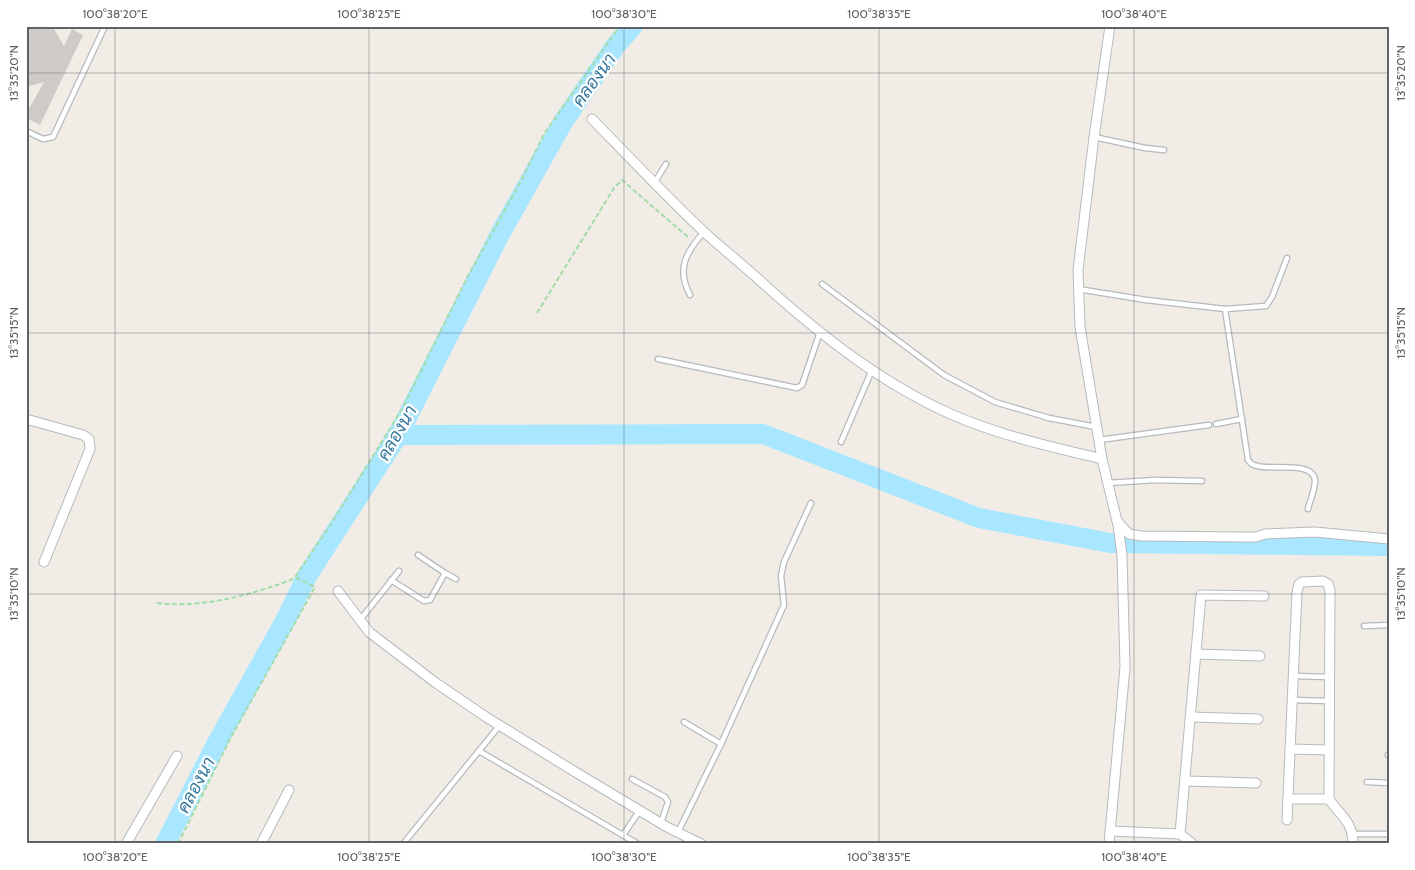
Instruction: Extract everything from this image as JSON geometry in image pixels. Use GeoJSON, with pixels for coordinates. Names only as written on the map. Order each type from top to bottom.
{"type":"FeatureCollection","features":[{"type":"Feature","properties":{"kind":"street"},"geometry":{"type":"LineString","coordinates":[[1109,844],[1124,667],[1122,555],[1117,523],[1102,460],[1080,327],[1078,270],[1094,136],[1110,26]]}},
{"type":"Feature","properties":{"kind":"street"},"geometry":{"type":"LineString","coordinates":[[592,119],[704,232],[796,314],[872,370],[954,416],[998,431],[1102,460]]}},
{"type":"Feature","properties":{"kind":"street"},"geometry":{"type":"LineString","coordinates":[[26,419],[83,435],[89,439],[90,449],[44,562]]}},
{"type":"Feature","properties":{"kind":"street"},"geometry":{"type":"LineString","coordinates":[[1117,523],[1129,534],[1135,536],[1234,538],[1265,534],[1315,532],[1389,539]]}},
{"type":"Feature","properties":{"kind":"street"},"geometry":{"type":"LineString","coordinates":[[1286,820],[1297,592],[1299,584],[1306,581],[1323,581],[1328,584],[1330,590],[1328,799],[1349,823],[1353,834],[1353,844]]}},
{"type":"Feature","properties":{"kind":"street"},"geometry":{"type":"LineString","coordinates":[[338,592],[359,621],[382,642],[436,683],[500,725],[661,823],[701,844]]}},
{"type":"Feature","properties":{"kind":"street"},"geometry":{"type":"LineString","coordinates":[[1180,834],[1201,595],[1264,596]]}},
{"type":"Feature","properties":{"kind":"street"},"geometry":{"type":"LineString","coordinates":[[1196,654],[1260,656]]}},
{"type":"Feature","properties":{"kind":"street"},"geometry":{"type":"LineString","coordinates":[[1191,717],[1258,719]]}},
{"type":"Feature","properties":{"kind":"street"},"geometry":{"type":"LineString","coordinates":[[1290,749],[1328,750]]}},
{"type":"Feature","properties":{"kind":"street"},"geometry":{"type":"LineString","coordinates":[[126,844],[177,756]]}},
{"type":"Feature","properties":{"kind":"street"},"geometry":{"type":"LineString","coordinates":[[1186,780],[1256,783]]}},
{"type":"Feature","properties":{"kind":"street"},"geometry":{"type":"LineString","coordinates":[[261,844],[289,790]]}},
{"type":"Feature","properties":{"kind":"street"},"geometry":{"type":"LineString","coordinates":[[1288,799],[1328,799]]}},
{"type":"Feature","properties":{"kind":"street"},"geometry":{"type":"LineString","coordinates":[[1110,831],[1180,834],[1193,844]]}},
{"type":"Feature","properties":{"kind":"lane"},"geometry":{"type":"LineString","coordinates":[[26,131],[43,139],[53,136],[105,26]]}},
{"type":"Feature","properties":{"kind":"lane"},"geometry":{"type":"LineString","coordinates":[[1094,136],[1145,148],[1164,150]]}},
{"type":"Feature","properties":{"kind":"lane"},"geometry":{"type":"LineString","coordinates":[[655,182],[666,164]]}},
{"type":"Feature","properties":{"kind":"lane"},"geometry":{"type":"LineString","coordinates":[[690,295],[684,285],[684,265],[689,248],[704,232]]}},
{"type":"Feature","properties":{"kind":"lane"},"geometry":{"type":"LineString","coordinates":[[1078,289],[1146,300],[1224,309],[1266,306],[1272,297],[1287,258]]}},
{"type":"Feature","properties":{"kind":"lane"},"geometry":{"type":"LineString","coordinates":[[822,284],[944,375],[978,393],[1004,404],[1049,418],[1097,428]]}},
{"type":"Feature","properties":{"kind":"lane"},"geometry":{"type":"LineString","coordinates":[[1224,309],[1248,460],[1253,465],[1264,468],[1306,469],[1314,476],[1315,482],[1308,509]]}},
{"type":"Feature","properties":{"kind":"lane"},"geometry":{"type":"LineString","coordinates":[[658,359],[797,388],[802,385],[820,332]]}},
{"type":"Feature","properties":{"kind":"lane"},"geometry":{"type":"LineString","coordinates":[[841,442],[872,370]]}},
{"type":"Feature","properties":{"kind":"lane"},"geometry":{"type":"LineString","coordinates":[[1216,424],[1242,419]]}},
{"type":"Feature","properties":{"kind":"lane"},"geometry":{"type":"LineString","coordinates":[[1099,440],[1208,425]]}},
{"type":"Feature","properties":{"kind":"lane"},"geometry":{"type":"LineString","coordinates":[[1108,484],[1155,480],[1202,481]]}},
{"type":"Feature","properties":{"kind":"lane"},"geometry":{"type":"LineString","coordinates":[[678,832],[721,744],[784,605],[781,576],[784,562],[811,503]]}},
{"type":"Feature","properties":{"kind":"lane"},"geometry":{"type":"LineString","coordinates":[[418,555],[456,580]]}},
{"type":"Feature","properties":{"kind":"lane"},"geometry":{"type":"LineString","coordinates":[[359,621],[399,571]]}},
{"type":"Feature","properties":{"kind":"lane"},"geometry":{"type":"LineString","coordinates":[[391,580],[424,601],[427,601],[430,600],[445,573]]}},
{"type":"Feature","properties":{"kind":"lane"},"geometry":{"type":"LineString","coordinates":[[1364,626],[1389,625]]}},
{"type":"Feature","properties":{"kind":"lane"},"geometry":{"type":"LineString","coordinates":[[1294,676],[1329,677]]}},
{"type":"Feature","properties":{"kind":"lane"},"geometry":{"type":"LineString","coordinates":[[1292,700],[1329,701]]}},
{"type":"Feature","properties":{"kind":"lane"},"geometry":{"type":"LineString","coordinates":[[684,722],[721,744]]}},
{"type":"Feature","properties":{"kind":"lane"},"geometry":{"type":"LineString","coordinates":[[403,844],[500,725]]}},
{"type":"Feature","properties":{"kind":"lane"},"geometry":{"type":"LineString","coordinates":[[479,751],[638,844]]}},
{"type":"Feature","properties":{"kind":"lane"},"geometry":{"type":"LineString","coordinates":[[632,779],[665,797],[668,802],[661,823]]}},
{"type":"Feature","properties":{"kind":"lane"},"geometry":{"type":"LineString","coordinates":[[1367,782],[1389,783]]}},
{"type":"Feature","properties":{"kind":"lane"},"geometry":{"type":"LineString","coordinates":[[623,835],[640,810]]}},
{"type":"Feature","properties":{"kind":"lane"},"geometry":{"type":"LineString","coordinates":[[1353,834],[1389,834]]}},
{"type":"Feature","properties":{"kind":"path"},"geometry":{"type":"LineString","coordinates":[[157,603],[192,605],[248,595],[295,577],[331,524],[402,409],[478,257],[520,183],[544,134],[620,26]]}},
{"type":"Feature","properties":{"kind":"path"},"geometry":{"type":"LineString","coordinates":[[537,313],[614,188],[622,180],[694,243]]}},
{"type":"Feature","properties":{"kind":"path"},"geometry":{"type":"LineString","coordinates":[[178,844],[231,737],[315,587],[295,577]]}},
{"type":"Feature","properties":{"kind":"building"},"geometry":{"type":"Polygon","coordinates":[[[26,26],[50,26],[54,29],[64,46],[72,29],[83,35],[40,125],[26,118],[26,114],[44,82],[26,87],[26,26]]]}},
{"type":"Feature","properties":{"kind":"waterway","name":"คลองนา"},"geometry":{"type":"LineString","coordinates":[[165,844],[219,739],[286,619],[307,576],[398,435],[500,234],[563,122],[616,45],[633,26]]}},
{"type":"Feature","properties":{"kind":"waterway"},"geometry":{"type":"LineString","coordinates":[[398,435],[763,434],[979,518],[1110,543],[1389,546]]}}]}
